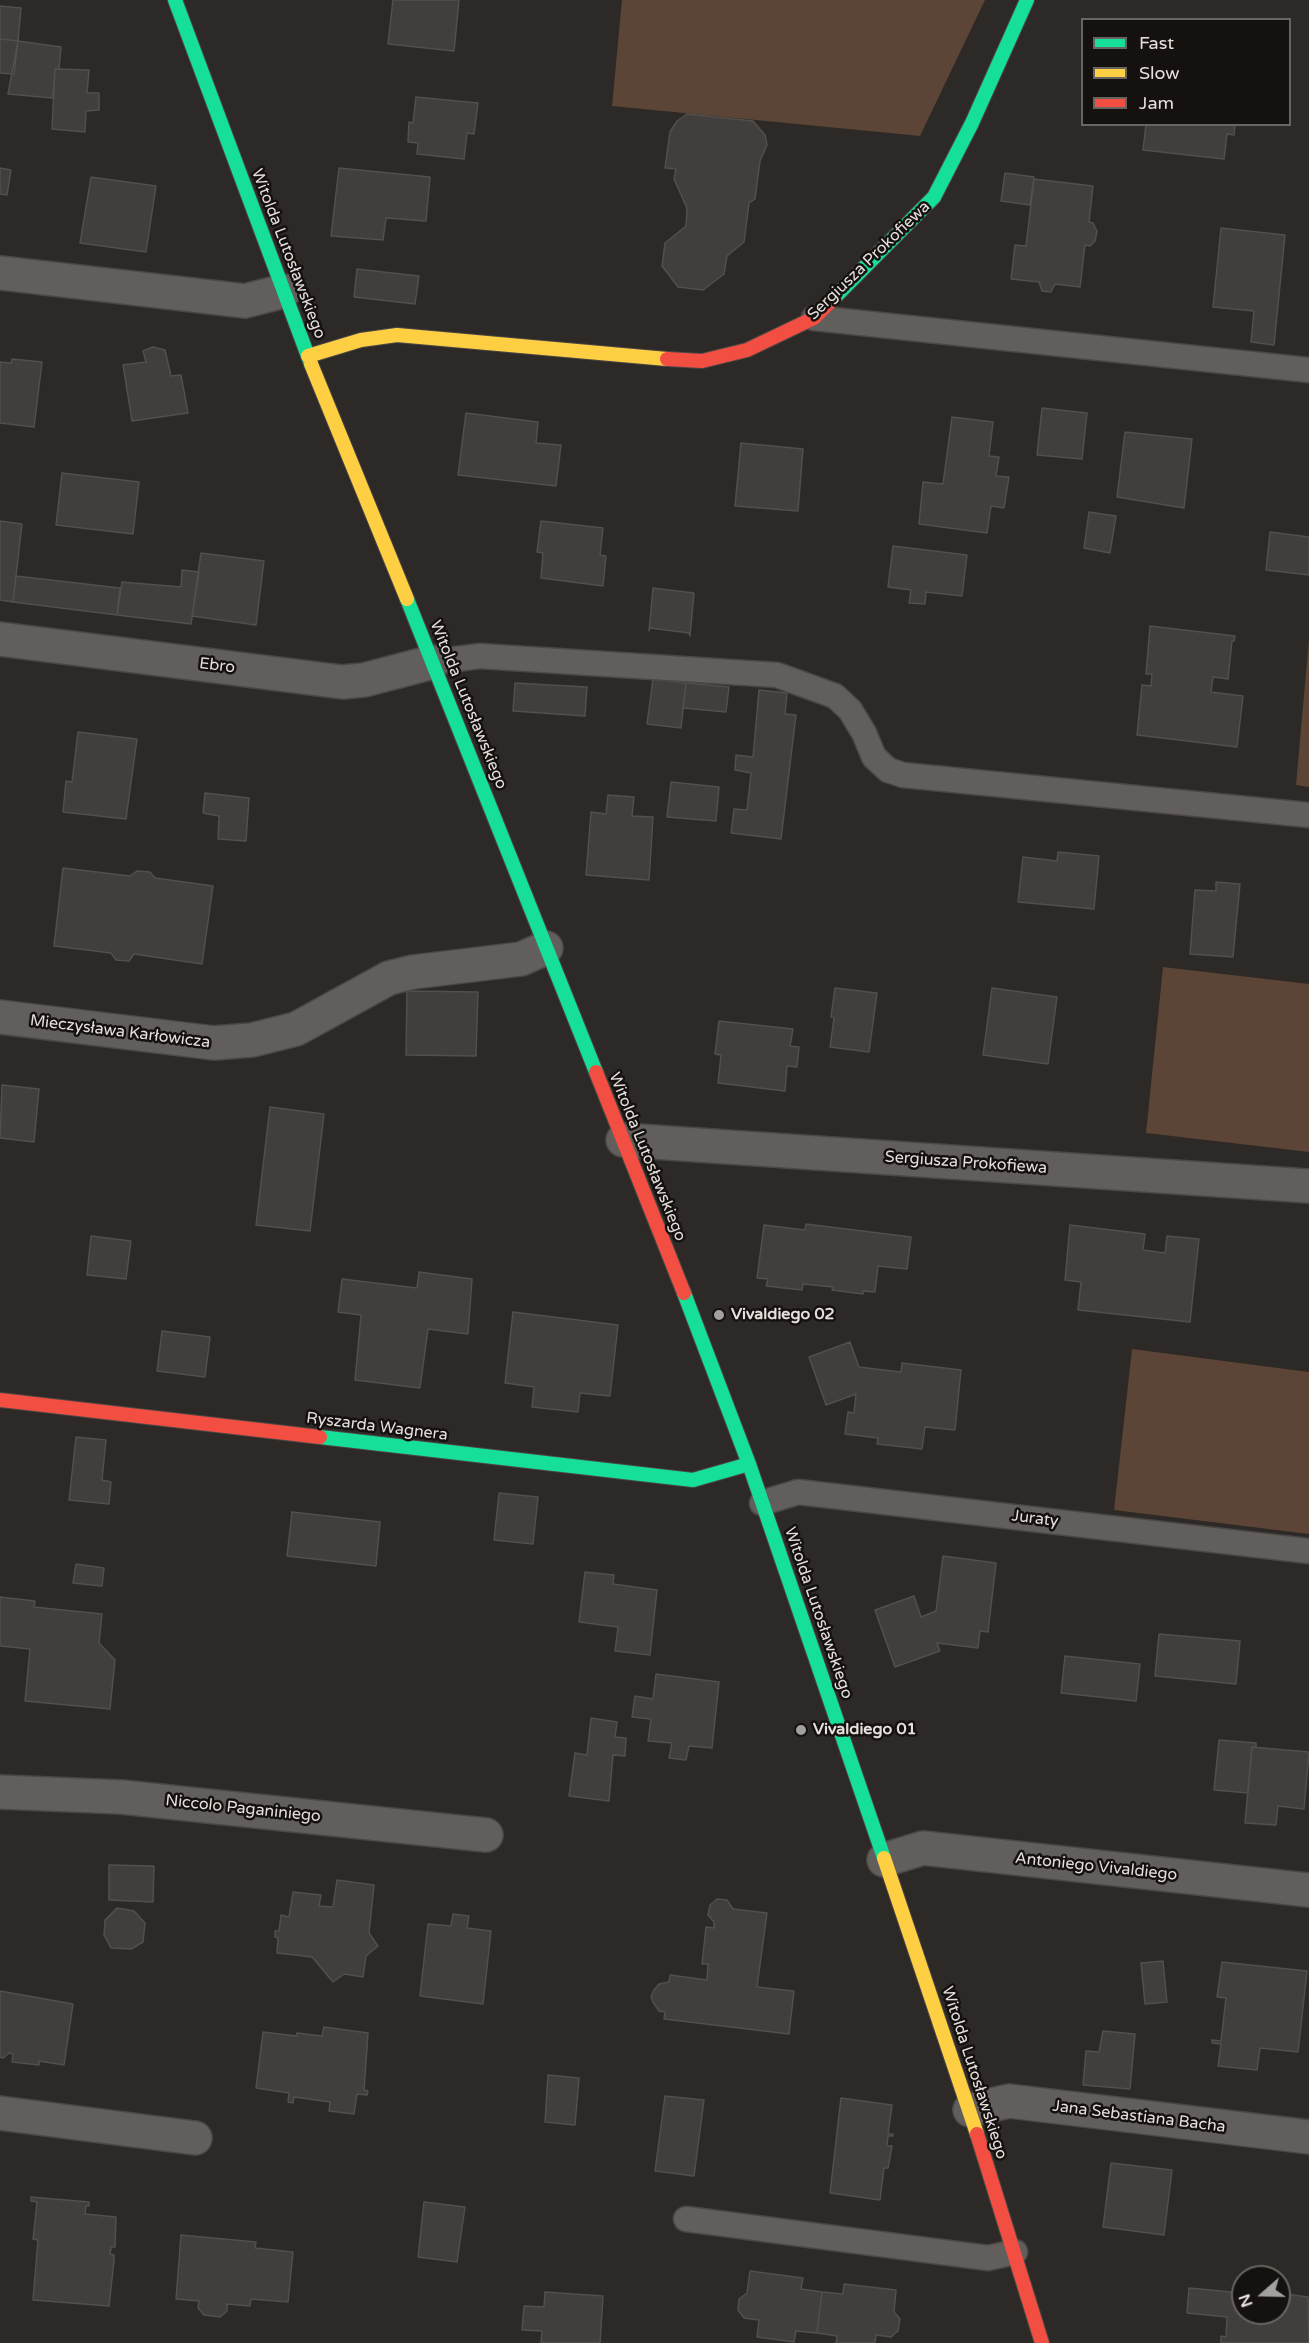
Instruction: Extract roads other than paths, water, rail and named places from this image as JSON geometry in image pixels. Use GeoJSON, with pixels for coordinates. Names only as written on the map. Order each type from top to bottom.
{"type":"FeatureCollection","features":[{"type":"Feature","properties":{"kind":"street","name":"Witolda Lutosławskiego"},"geometry":{"type":"LineString","coordinates":[[175,0],[308,356],[433,662],[696,1323],[749,1464],[970,2110],[1042,2343]]}},
{"type":"Feature","properties":{"kind":"street","name":"Sergiusza Prokofiewa"},"geometry":{"type":"LineString","coordinates":[[308,356],[361,340],[397,335],[617,356],[702,361],[747,350],[814,318],[934,197],[972,123],[1027,0]]}},
{"type":"Feature","properties":{"kind":"street"},"geometry":{"type":"LineString","coordinates":[[0,273],[245,301],[284,291]]}},
{"type":"Feature","properties":{"kind":"street","name":"Ebro"},"geometry":{"type":"LineString","coordinates":[[0,639],[342,682],[364,680],[433,662]]}},
{"type":"Feature","properties":{"kind":"street","name":"Mieczysława Karłowicza"},"geometry":{"type":"LineString","coordinates":[[0,1017],[214,1043],[252,1040],[296,1029],[389,978],[413,972],[521,959],[546,948]]}},
{"type":"Feature","properties":{"kind":"street","name":"Sergiusza Prokofiewa"},"geometry":{"type":"LineString","coordinates":[[623,1140],[1309,1186]]}},
{"type":"Feature","properties":{"kind":"street","name":"Ryszarda Wagnera"},"geometry":{"type":"LineString","coordinates":[[0,1401],[693,1480],[749,1464]]}},
{"type":"Feature","properties":{"kind":"street","name":"Niccolo Paganiniego"},"geometry":{"type":"LineString","coordinates":[[0,1792],[121,1797],[486,1835]]}},
{"type":"Feature","properties":{"kind":"street","name":"Antoniego Vivaldiego"},"geometry":{"type":"LineString","coordinates":[[884,1860],[923,1848],[1309,1890]]}},
{"type":"Feature","properties":{"kind":"street","name":"Jana Sebastiana Bacha"},"geometry":{"type":"LineString","coordinates":[[970,2110],[1009,2101],[1309,2137]]}},
{"type":"Feature","properties":{"kind":"street"},"geometry":{"type":"LineString","coordinates":[[0,2113],[195,2138]]}},
{"type":"Feature","properties":{"kind":"lane"},"geometry":{"type":"LineString","coordinates":[[814,318],[1309,370]]}},
{"type":"Feature","properties":{"kind":"lane"},"geometry":{"type":"LineString","coordinates":[[433,662],[480,656],[777,675],[836,696],[850,710],[864,733],[874,757],[888,770],[903,776],[1309,815]]}},
{"type":"Feature","properties":{"kind":"lane","name":"Juraty"},"geometry":{"type":"LineString","coordinates":[[762,1503],[798,1492],[1309,1551]]}},
{"type":"Feature","properties":{"kind":"lane"},"geometry":{"type":"LineString","coordinates":[[686,2219],[988,2258],[1015,2252]]}},
{"type":"Feature","properties":{"kind":"place","name":"Vivaldiego 02"},"geometry":{"type":"Point","coordinates":[719,1315]}},
{"type":"Feature","properties":{"kind":"place","name":"Vivaldiego 01"},"geometry":{"type":"Point","coordinates":[801,1730]}}]}
